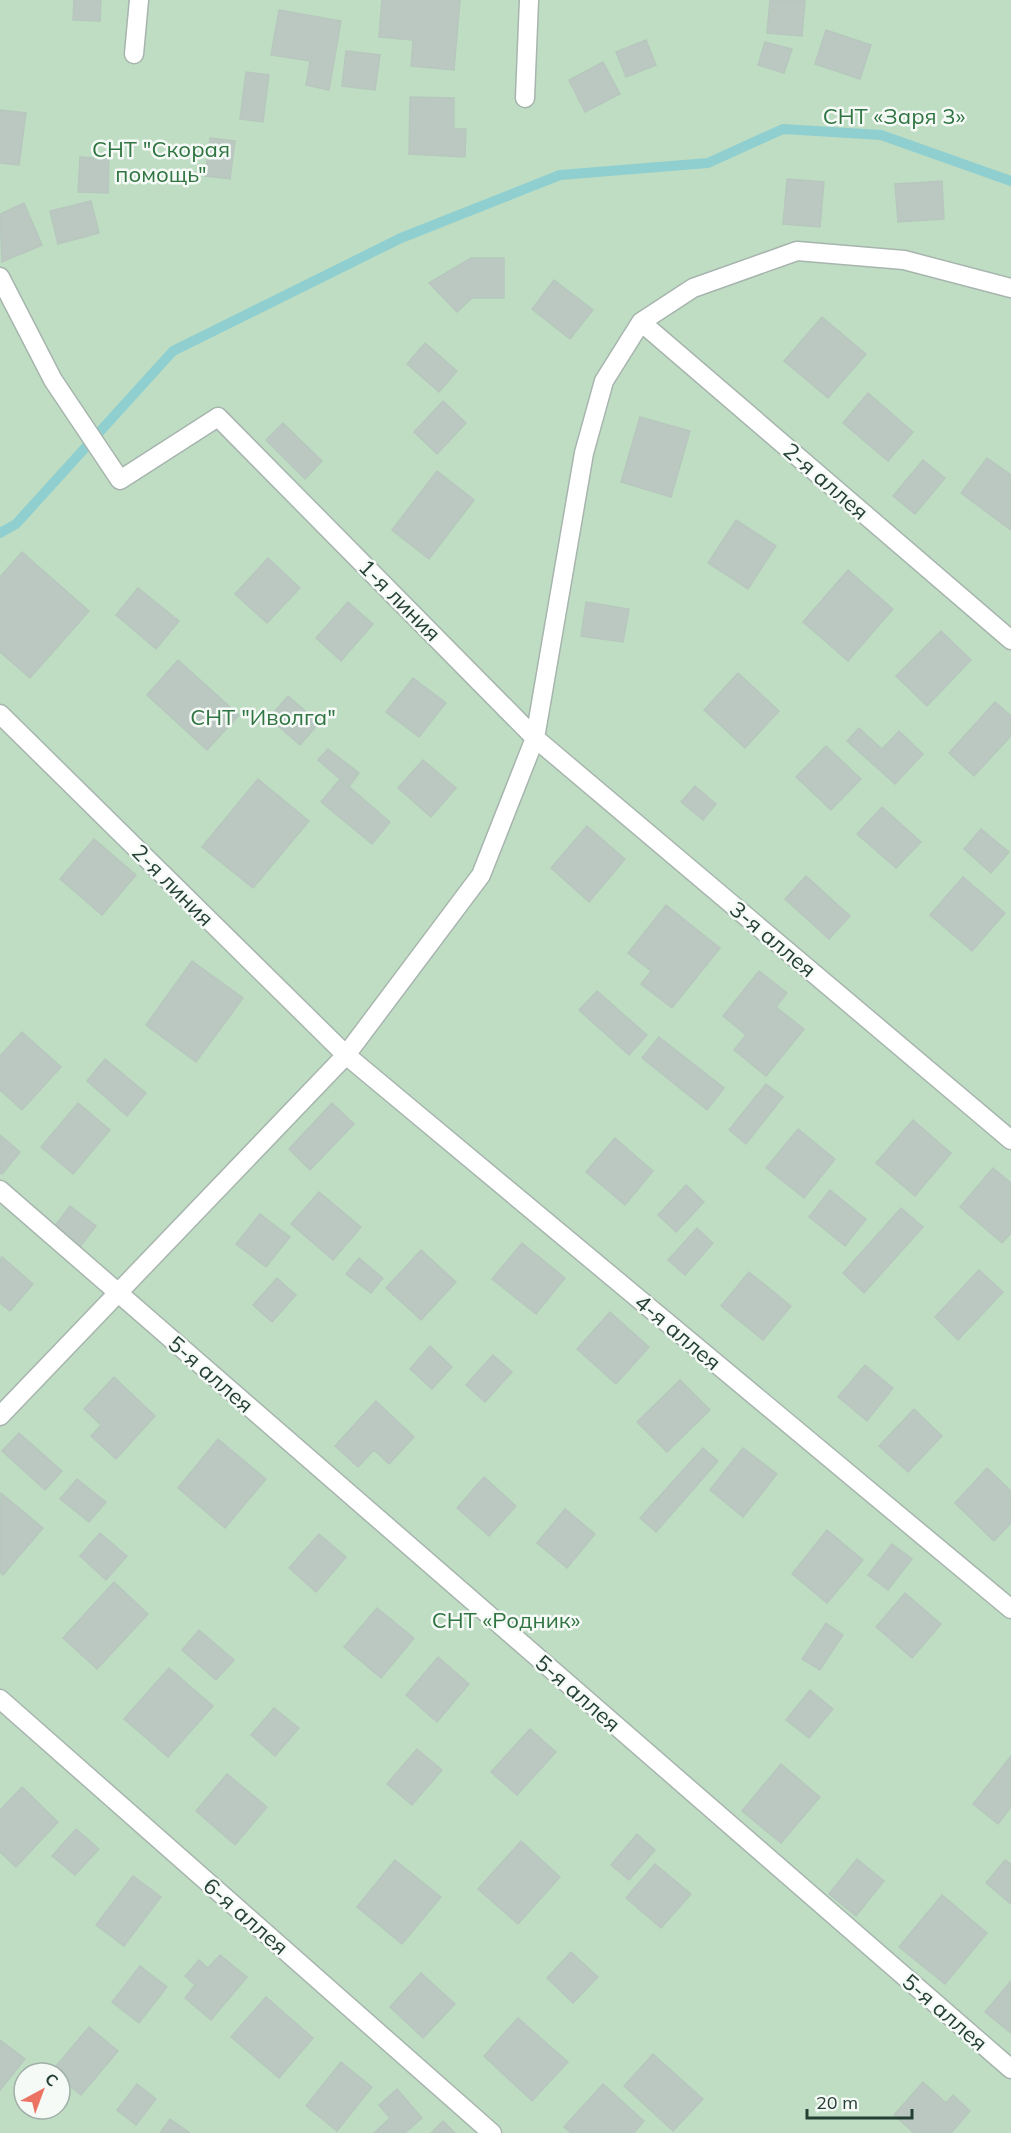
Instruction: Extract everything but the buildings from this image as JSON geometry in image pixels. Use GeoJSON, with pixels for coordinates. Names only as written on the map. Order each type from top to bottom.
{"type":"FeatureCollection","features":[{"type":"Feature","properties":{"kind":"street"},"geometry":{"type":"LineString","coordinates":[[134,54],[139,0]]}},
{"type":"Feature","properties":{"kind":"street"},"geometry":{"type":"LineString","coordinates":[[525,98],[529,0]]}},
{"type":"Feature","properties":{"kind":"street"},"geometry":{"type":"LineString","coordinates":[[0,1416],[346,1055],[481,875],[535,738],[584,453],[604,381],[641,322],[693,288],[797,251],[904,260],[1011,288]]}},
{"type":"Feature","properties":{"kind":"street","name":"1-я линия"},"geometry":{"type":"LineString","coordinates":[[0,277],[53,380],[120,480],[218,417],[535,738]]}},
{"type":"Feature","properties":{"kind":"street","name":"2-я аллея"},"geometry":{"type":"LineString","coordinates":[[641,322],[1011,640]]}},
{"type":"Feature","properties":{"kind":"street","name":"2-я линия"},"geometry":{"type":"LineString","coordinates":[[0,714],[346,1055]]}},
{"type":"Feature","properties":{"kind":"street","name":"3-я аллея"},"geometry":{"type":"LineString","coordinates":[[535,738],[1011,1140]]}},
{"type":"Feature","properties":{"kind":"street","name":"4-я аллея"},"geometry":{"type":"LineString","coordinates":[[346,1055],[1011,1610]]}},
{"type":"Feature","properties":{"kind":"street","name":"5-я аллея"},"geometry":{"type":"LineString","coordinates":[[0,1190],[1011,2069]]}},
{"type":"Feature","properties":{"kind":"street","name":"6-я аллея"},"geometry":{"type":"LineString","coordinates":[[0,1699],[492,2133]]}},
{"type":"Feature","properties":{"kind":"green space","name":"СНТ «Родник»"},"geometry":{"type":"Polygon","coordinates":[[[0,0],[1011,0],[1011,2133],[0,2133],[0,0]]]}},
{"type":"Feature","properties":{"kind":"waterway"},"geometry":{"type":"LineString","coordinates":[[0,533],[16,524],[173,351],[401,238],[560,175],[708,163],[783,129],[881,135],[1011,181]]}},
{"type":"Feature","properties":{"kind":"park label","name":"СНТ «Заря 3»"},"geometry":{"type":"Point","coordinates":[894,116]}},
{"type":"Feature","properties":{"kind":"park label","name":"СНТ \"Скорая помощь\""},"geometry":{"type":"Point","coordinates":[161,162]}},
{"type":"Feature","properties":{"kind":"park label","name":"СНТ \"Иволга\""},"geometry":{"type":"Point","coordinates":[263,717]}}]}
